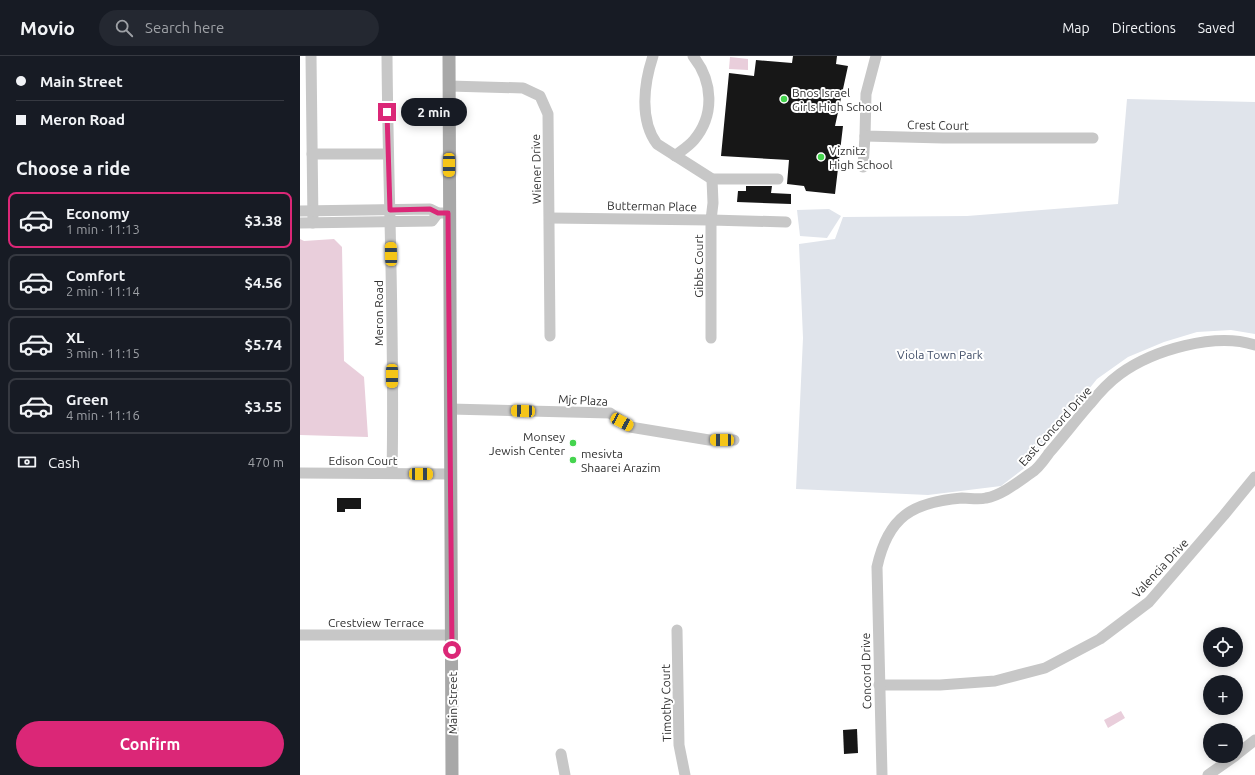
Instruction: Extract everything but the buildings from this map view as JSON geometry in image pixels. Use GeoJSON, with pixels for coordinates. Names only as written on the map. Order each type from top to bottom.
{"type":"FeatureCollection","features":[{"type":"Feature","properties":{"kind":"main road","name":"Main Street"},"geometry":{"type":"LineString","coordinates":[[449,56],[443,213],[450,409],[452,775]]}},
{"type":"Feature","properties":{"kind":"street"},"geometry":{"type":"LineString","coordinates":[[311,56],[313,223]]}},
{"type":"Feature","properties":{"kind":"street","name":"Meron Road"},"geometry":{"type":"LineString","coordinates":[[387,56],[392,473]]}},
{"type":"Feature","properties":{"kind":"street"},"geometry":{"type":"LineString","coordinates":[[653,56],[648,71],[645,97],[647,124],[651,135],[657,144],[712,179],[778,179]]}},
{"type":"Feature","properties":{"kind":"street"},"geometry":{"type":"LineString","coordinates":[[675,156],[693,142],[705,126],[708,114],[709,89],[700,64],[693,56]]}},
{"type":"Feature","properties":{"kind":"street"},"geometry":{"type":"LineString","coordinates":[[863,166],[866,94],[876,56]]}},
{"type":"Feature","properties":{"kind":"street","name":"Wiener Drive"},"geometry":{"type":"LineString","coordinates":[[449,86],[523,88],[540,96],[548,114],[550,336]]}},
{"type":"Feature","properties":{"kind":"street","name":"Crest Court"},"geometry":{"type":"LineString","coordinates":[[865,136],[943,138],[1093,138]]}},
{"type":"Feature","properties":{"kind":"street"},"geometry":{"type":"LineString","coordinates":[[312,154],[388,154]]}},
{"type":"Feature","properties":{"kind":"street","name":"Butterman Place"},"geometry":{"type":"LineString","coordinates":[[550,218],[711,220],[713,209],[712,179]]}},
{"type":"Feature","properties":{"kind":"street"},"geometry":{"type":"LineString","coordinates":[[300,211],[430,209],[443,213]]}},
{"type":"Feature","properties":{"kind":"street"},"geometry":{"type":"LineString","coordinates":[[300,223],[390,223],[432,221],[443,213]]}},
{"type":"Feature","properties":{"kind":"street","name":"Gibbs Court"},"geometry":{"type":"LineString","coordinates":[[711,338],[711,220],[786,222]]}},
{"type":"Feature","properties":{"kind":"street","name":"East Concord Drive"},"geometry":{"type":"LineString","coordinates":[[877,567],[881,549],[891,529],[908,511],[934,502],[986,498],[1010,487],[1034,472],[1090,403],[1126,371],[1151,356],[1184,346],[1215,341],[1255,345]]}},
{"type":"Feature","properties":{"kind":"street","name":"Mjc Plaza"},"geometry":{"type":"LineString","coordinates":[[450,409],[610,413],[630,427],[709,440],[734,440]]}},
{"type":"Feature","properties":{"kind":"street","name":"Edison Court"},"geometry":{"type":"LineString","coordinates":[[300,473],[451,474]]}},
{"type":"Feature","properties":{"kind":"street","name":"Valencia Drive"},"geometry":{"type":"LineString","coordinates":[[879,685],[940,685],[995,682],[1046,668],[1100,639],[1149,602],[1255,477]]}},
{"type":"Feature","properties":{"kind":"street","name":"Concord Drive"},"geometry":{"type":"LineString","coordinates":[[877,567],[882,775]]}},
{"type":"Feature","properties":{"kind":"street","name":"Timothy Court"},"geometry":{"type":"LineString","coordinates":[[677,630],[679,745],[685,775]]}},
{"type":"Feature","properties":{"kind":"street","name":"Crestview Terrace"},"geometry":{"type":"LineString","coordinates":[[300,635],[452,635]]}},
{"type":"Feature","properties":{"kind":"street"},"geometry":{"type":"LineString","coordinates":[[1243,750],[1255,740]]}},
{"type":"Feature","properties":{"kind":"street"},"geometry":{"type":"LineString","coordinates":[[561,754],[566,775]]}},
{"type":"Feature","properties":{"kind":"street"},"geometry":{"type":"LineString","coordinates":[[1208,775],[1225,763]]}},
{"type":"Feature","properties":{"kind":"green space","name":"Viola Town Park"},"geometry":{"type":"Polygon","coordinates":[[[1127,99],[1255,102],[1255,334],[1231,330],[1197,332],[1164,342],[1128,357],[1097,379],[1027,466],[1001,486],[928,495],[796,489],[803,338],[799,244],[835,239],[843,217],[967,216],[1118,204],[1127,99]]]}},
{"type":"Feature","properties":{"kind":"green space"},"geometry":{"type":"Polygon","coordinates":[[[829,209],[841,216],[827,238],[800,236],[797,210],[829,209]]]}},
{"type":"Feature","properties":{"kind":"shaded area"},"geometry":{"type":"Polygon","coordinates":[[[730,57],[748,59],[748,70],[729,69],[730,57]]]}},
{"type":"Feature","properties":{"kind":"shaded area"},"geometry":{"type":"Polygon","coordinates":[[[300,239],[304,241],[334,239],[342,247],[344,361],[364,377],[368,437],[300,435],[300,239]]]}},
{"type":"Feature","properties":{"kind":"shaded area"},"geometry":{"type":"Polygon","coordinates":[[[1121,711],[1125,718],[1108,728],[1104,720],[1121,711]]]}},
{"type":"Feature","properties":{"kind":"place","name":"Bnos Israel Girls High School"},"geometry":{"type":"Point","coordinates":[784,99]}},
{"type":"Feature","properties":{"kind":"place","name":"Viznitz High School"},"geometry":{"type":"Point","coordinates":[821,157]}},
{"type":"Feature","properties":{"kind":"place","name":"Monsey Jewish Center"},"geometry":{"type":"Point","coordinates":[573,443]}},
{"type":"Feature","properties":{"kind":"place","name":"mesivta Shaarei Arazim"},"geometry":{"type":"Point","coordinates":[573,460]}},
{"type":"Feature","properties":{"kind":"route"},"geometry":{"type":"LineString","coordinates":[[387,112],[390,210],[430,209],[438,213],[448,213],[452,650]]}}]}
